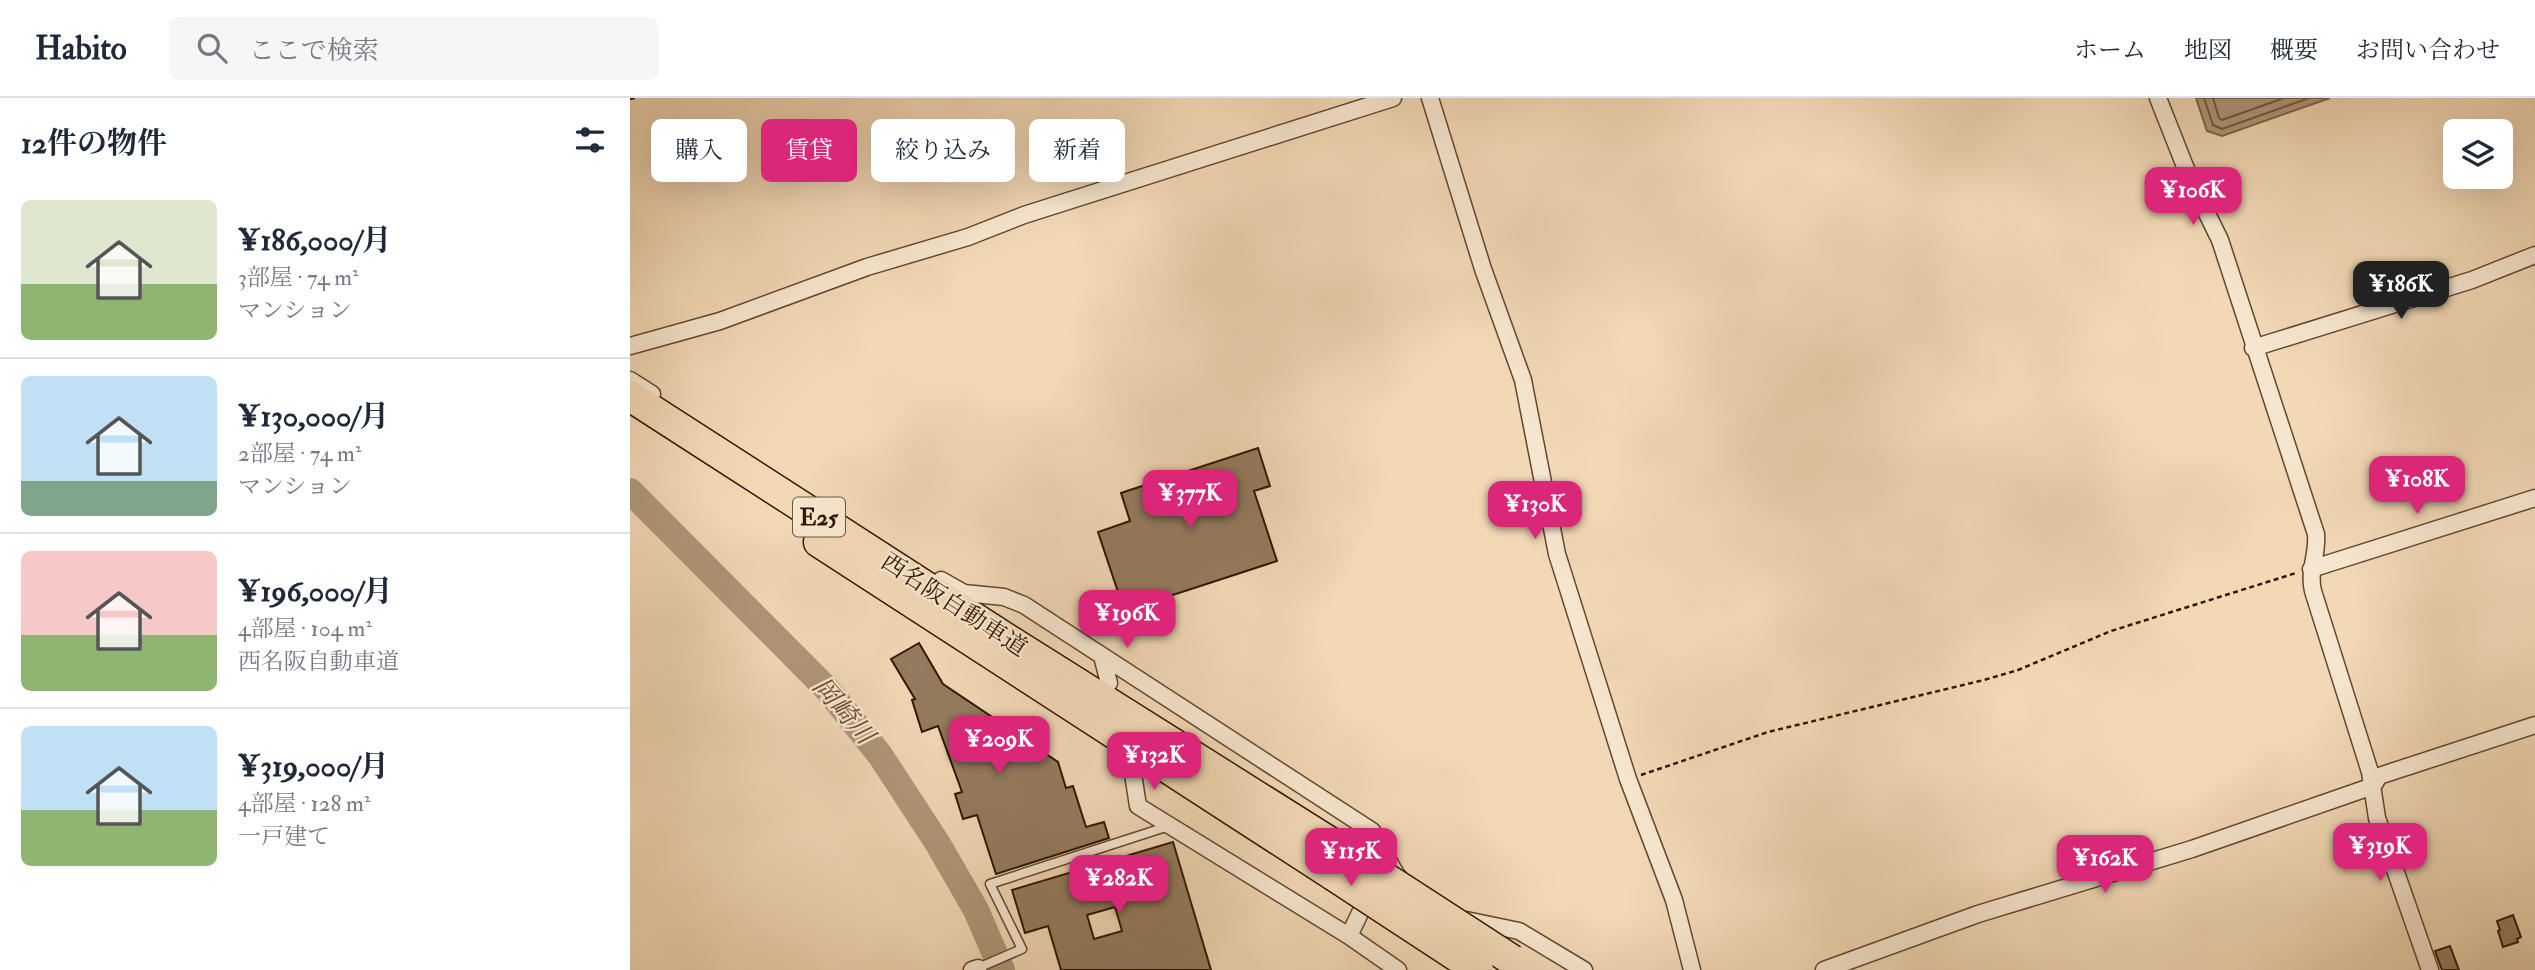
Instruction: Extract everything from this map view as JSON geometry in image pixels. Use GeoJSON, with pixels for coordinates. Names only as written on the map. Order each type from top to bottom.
{"type":"FeatureCollection","features":[{"type":"Feature","properties":{"kind":"highway","name":"西名阪自動車道"},"geometry":{"type":"LineString","coordinates":[[630,396],[1002,649]]}},
{"type":"Feature","properties":{"kind":"highway","name":"西名阪自動車道"},"geometry":{"type":"LineString","coordinates":[[630,420],[1002,649],[1341,865],[1520,965]]}},
{"type":"Feature","properties":{"kind":"highway","name":"西名阪自動車道"},"geometry":{"type":"LineString","coordinates":[[1341,865],[1478,970]]}},
{"type":"Feature","properties":{"kind":"street"},"geometry":{"type":"LineString","coordinates":[[630,346],[720,321],[843,275],[968,237],[1024,215],[1393,98]]}},
{"type":"Feature","properties":{"kind":"street"},"geometry":{"type":"LineString","coordinates":[[1430,98],[1483,269],[1523,380],[1557,554],[1628,779],[1674,900],[1692,970]]}},
{"type":"Feature","properties":{"kind":"street"},"geometry":{"type":"LineString","coordinates":[[2158,98],[2190,179],[2220,240],[2253,348],[2316,534],[2317,545],[2311,569],[2313,591],[2373,786],[2377,818],[2430,970]]}},
{"type":"Feature","properties":{"kind":"street"},"geometry":{"type":"LineString","coordinates":[[2253,348],[2472,280],[2535,256]]}},
{"type":"Feature","properties":{"kind":"street"},"geometry":{"type":"LineString","coordinates":[[630,380],[953,587],[964,593],[1013,599],[1372,831],[1381,842],[1398,877],[1406,884],[1463,918],[1491,927],[1520,931],[1584,970]]}},
{"type":"Feature","properties":{"kind":"street"},"geometry":{"type":"LineString","coordinates":[[2311,569],[2535,498]]}},
{"type":"Feature","properties":{"kind":"street"},"geometry":{"type":"LineString","coordinates":[[1102,656],[1109,683]]}},
{"type":"Feature","properties":{"kind":"street"},"geometry":{"type":"LineString","coordinates":[[1824,970],[1968,917],[2179,853],[2373,786],[2379,776],[2535,725]]}},
{"type":"Feature","properties":{"kind":"street"},"geometry":{"type":"LineString","coordinates":[[1131,761],[1138,806],[1349,936],[1398,970]]}},
{"type":"Feature","properties":{"kind":"street"},"geometry":{"type":"LineString","coordinates":[[1349,936],[1387,855]]}},
{"type":"Feature","properties":{"kind":"lane"},"geometry":{"type":"LineString","coordinates":[[975,969],[1022,949],[990,884],[1172,825]]}},
{"type":"Feature","properties":{"kind":"path"},"geometry":{"type":"LineString","coordinates":[[630,99],[635,98]]}},
{"type":"Feature","properties":{"kind":"path"},"geometry":{"type":"LineString","coordinates":[[1628,779],[1768,732],[1996,677],[2111,631],[2311,569]]}},
{"type":"Feature","properties":{"kind":"water"},"geometry":{"type":"Polygon","coordinates":[[[2196,98],[2330,98],[2222,136],[2207,131],[2196,98]]]}},
{"type":"Feature","properties":{"kind":"building"},"geometry":{"type":"Polygon","coordinates":[[[1258,448],[1270,486],[1254,491],[1277,561],[1136,607],[1132,595],[1120,598],[1098,532],[1130,521],[1121,493],[1258,448]]]}},
{"type":"Feature","properties":{"kind":"building"},"geometry":{"type":"Polygon","coordinates":[[[919,643],[943,684],[992,717],[1003,751],[1028,742],[1058,762],[1066,788],[1073,786],[1086,827],[1104,822],[1109,838],[996,874],[977,815],[963,819],[955,794],[962,792],[938,726],[922,732],[912,700],[915,699],[891,659],[919,643]]]}},
{"type":"Feature","properties":{"kind":"building"},"geometry":{"type":"Polygon","coordinates":[[[1173,842],[1211,970],[1061,970],[1048,926],[1025,933],[1012,890],[1173,842]],[[1115,907],[1087,915],[1094,939],[1122,931],[1115,907]]]}},
{"type":"Feature","properties":{"kind":"building"},"geometry":{"type":"Polygon","coordinates":[[[2513,915],[2521,937],[2517,939],[2518,942],[2503,947],[2497,921],[2513,915]]]}},
{"type":"Feature","properties":{"kind":"building"},"geometry":{"type":"Polygon","coordinates":[[[2450,946],[2459,970],[2442,970],[2435,951],[2450,946]]]}},
{"type":"Feature","properties":{"kind":"waterway","name":"岡崎川"},"geometry":{"type":"LineString","coordinates":[[630,491],[827,689],[880,755],[938,844],[976,910],[1002,970]]}}]}
